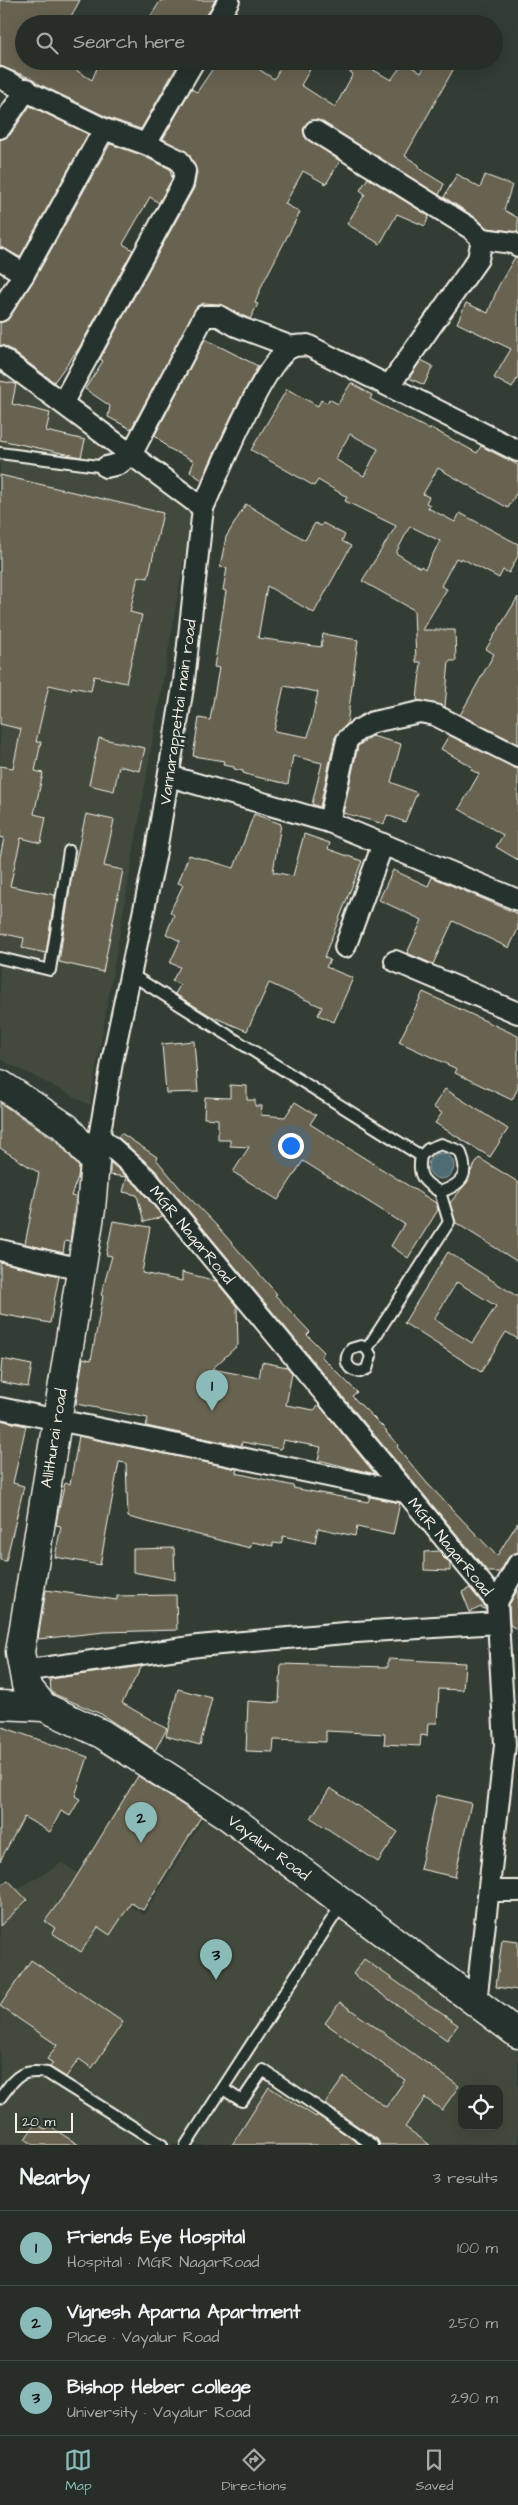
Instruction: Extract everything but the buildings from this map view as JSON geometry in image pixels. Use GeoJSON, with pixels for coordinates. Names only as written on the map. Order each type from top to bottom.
{"type":"FeatureCollection","features":[{"type":"Feature","properties":{"kind":"main road"},"geometry":{"type":"LineString","coordinates":[[0,1084],[97,1149]]}},
{"type":"Feature","properties":{"kind":"main road","name":"Allithurai road"},"geometry":{"type":"LineString","coordinates":[[44,1708],[26,1685],[20,1652],[91,1209],[97,1149]]}},
{"type":"Feature","properties":{"kind":"main road","name":"Vayalur Road"},"geometry":{"type":"LineString","coordinates":[[0,1705],[44,1708],[102,1734],[220,1810],[518,2034]]}},
{"type":"Feature","properties":{"kind":"street"},"geometry":{"type":"LineString","coordinates":[[220,15],[229,0]]}},
{"type":"Feature","properties":{"kind":"street"},"geometry":{"type":"LineString","coordinates":[[146,144],[189,70]]}},
{"type":"Feature","properties":{"kind":"street"},"geometry":{"type":"LineString","coordinates":[[0,78],[27,89],[104,129],[146,144],[178,160],[185,171],[183,183],[63,402]]}},
{"type":"Feature","properties":{"kind":"street"},"geometry":{"type":"LineString","coordinates":[[0,128],[27,89]]}},
{"type":"Feature","properties":{"kind":"street"},"geometry":{"type":"LineString","coordinates":[[0,311],[24,274],[104,129]]}},
{"type":"Feature","properties":{"kind":"street"},"geometry":{"type":"LineString","coordinates":[[315,131],[470,228],[482,239],[513,243],[518,246]]}},
{"type":"Feature","properties":{"kind":"street"},"geometry":{"type":"LineString","coordinates":[[389,386],[478,259],[482,239]]}},
{"type":"Feature","properties":{"kind":"street"},"geometry":{"type":"LineString","coordinates":[[0,259],[24,274]]}},
{"type":"Feature","properties":{"kind":"street"},"geometry":{"type":"LineString","coordinates":[[106,467],[119,464],[131,455],[204,316],[219,316],[236,326],[292,347],[307,345],[518,452]]}},
{"type":"Feature","properties":{"kind":"street","name":"Vannarappettai main road"},"geometry":{"type":"LineString","coordinates":[[97,1149],[113,1057],[132,975],[184,681],[202,508],[245,412],[279,357],[292,347]]}},
{"type":"Feature","properties":{"kind":"street"},"geometry":{"type":"LineString","coordinates":[[0,357],[63,402],[202,508]]}},
{"type":"Feature","properties":{"kind":"street"},"geometry":{"type":"LineString","coordinates":[[329,822],[347,740],[358,730],[373,722],[420,712],[435,715],[518,757]]}},
{"type":"Feature","properties":{"kind":"street"},"geometry":{"type":"LineString","coordinates":[[168,776],[329,822],[518,900]]}},
{"type":"Feature","properties":{"kind":"street"},"geometry":{"type":"LineString","coordinates":[[345,947],[383,844]]}},
{"type":"Feature","properties":{"kind":"street"},"geometry":{"type":"LineString","coordinates":[[395,961],[518,1013]]}},
{"type":"Feature","properties":{"kind":"street","name":"MGR NagarRoad"},"geometry":{"type":"LineString","coordinates":[[22,1670],[198,1646],[356,1632],[498,1623],[497,1602],[146,1178],[97,1149]]}},
{"type":"Feature","properties":{"kind":"street"},"geometry":{"type":"LineString","coordinates":[[0,1250],[81,1269]]}},
{"type":"Feature","properties":{"kind":"street"},"geometry":{"type":"LineString","coordinates":[[0,1408],[405,1492]]}},
{"type":"Feature","properties":{"kind":"street"},"geometry":{"type":"LineString","coordinates":[[497,1602],[518,1564]]}},
{"type":"Feature","properties":{"kind":"street"},"geometry":{"type":"LineString","coordinates":[[476,2003],[489,1891],[512,1746],[498,1623]]}},
{"type":"Feature","properties":{"kind":"street"},"geometry":{"type":"LineString","coordinates":[[489,1891],[518,1891]]}},
{"type":"Feature","properties":{"kind":"lane"},"geometry":{"type":"LineString","coordinates":[[0,453],[106,467]]}},
{"type":"Feature","properties":{"kind":"lane"},"geometry":{"type":"LineString","coordinates":[[0,958],[50,970],[69,851]]}},
{"type":"Feature","properties":{"kind":"lane"},"geometry":{"type":"LineString","coordinates":[[132,975],[421,1156]]}},
{"type":"Feature","properties":{"kind":"lane"},"geometry":{"type":"LineString","coordinates":[[367,1349],[449,1222],[440,1192],[428,1185],[421,1175],[419,1168],[421,1156],[428,1149],[441,1144],[460,1152],[466,1165],[462,1179],[454,1187],[440,1192]]}},
{"type":"Feature","properties":{"kind":"lane"},"geometry":{"type":"LineString","coordinates":[[186,2145],[343,1904]]}},
{"type":"Feature","properties":{"kind":"lane"},"geometry":{"type":"LineString","coordinates":[[0,2098],[17,2075],[30,2070],[47,2073],[162,2145]]}},
{"type":"Feature","properties":{"kind":"lane"},"geometry":{"type":"LineString","coordinates":[[223,2089],[242,2101],[263,2070],[373,2145]]}},
{"type":"Feature","properties":{"kind":"shaded area"},"geometry":{"type":"Polygon","coordinates":[[[0,369],[193,507],[90,1105],[0,1059],[0,369]]]}},
{"type":"Feature","properties":{"kind":"shaded area"},"geometry":{"type":"Polygon","coordinates":[[[208,1811],[518,2044],[518,2145],[0,2145],[0,1904],[17,1889],[62,1863],[144,1915],[208,1811]]]}},
{"type":"Feature","properties":{"kind":"water"},"geometry":{"type":"Polygon","coordinates":[[[441,1153],[450,1157],[454,1166],[450,1175],[441,1179],[432,1175],[428,1166],[432,1157],[441,1153]]]}},
{"type":"Feature","properties":{"kind":"place","name":"Friends Eye Hospital"},"geometry":{"type":"Point","coordinates":[212,1411]}},
{"type":"Feature","properties":{"kind":"place","name":"Vignesh Aparna Apartment"},"geometry":{"type":"Point","coordinates":[141,1843]}},
{"type":"Feature","properties":{"kind":"place","name":"Bishop Heber college"},"geometry":{"type":"Point","coordinates":[216,1980]}}]}
